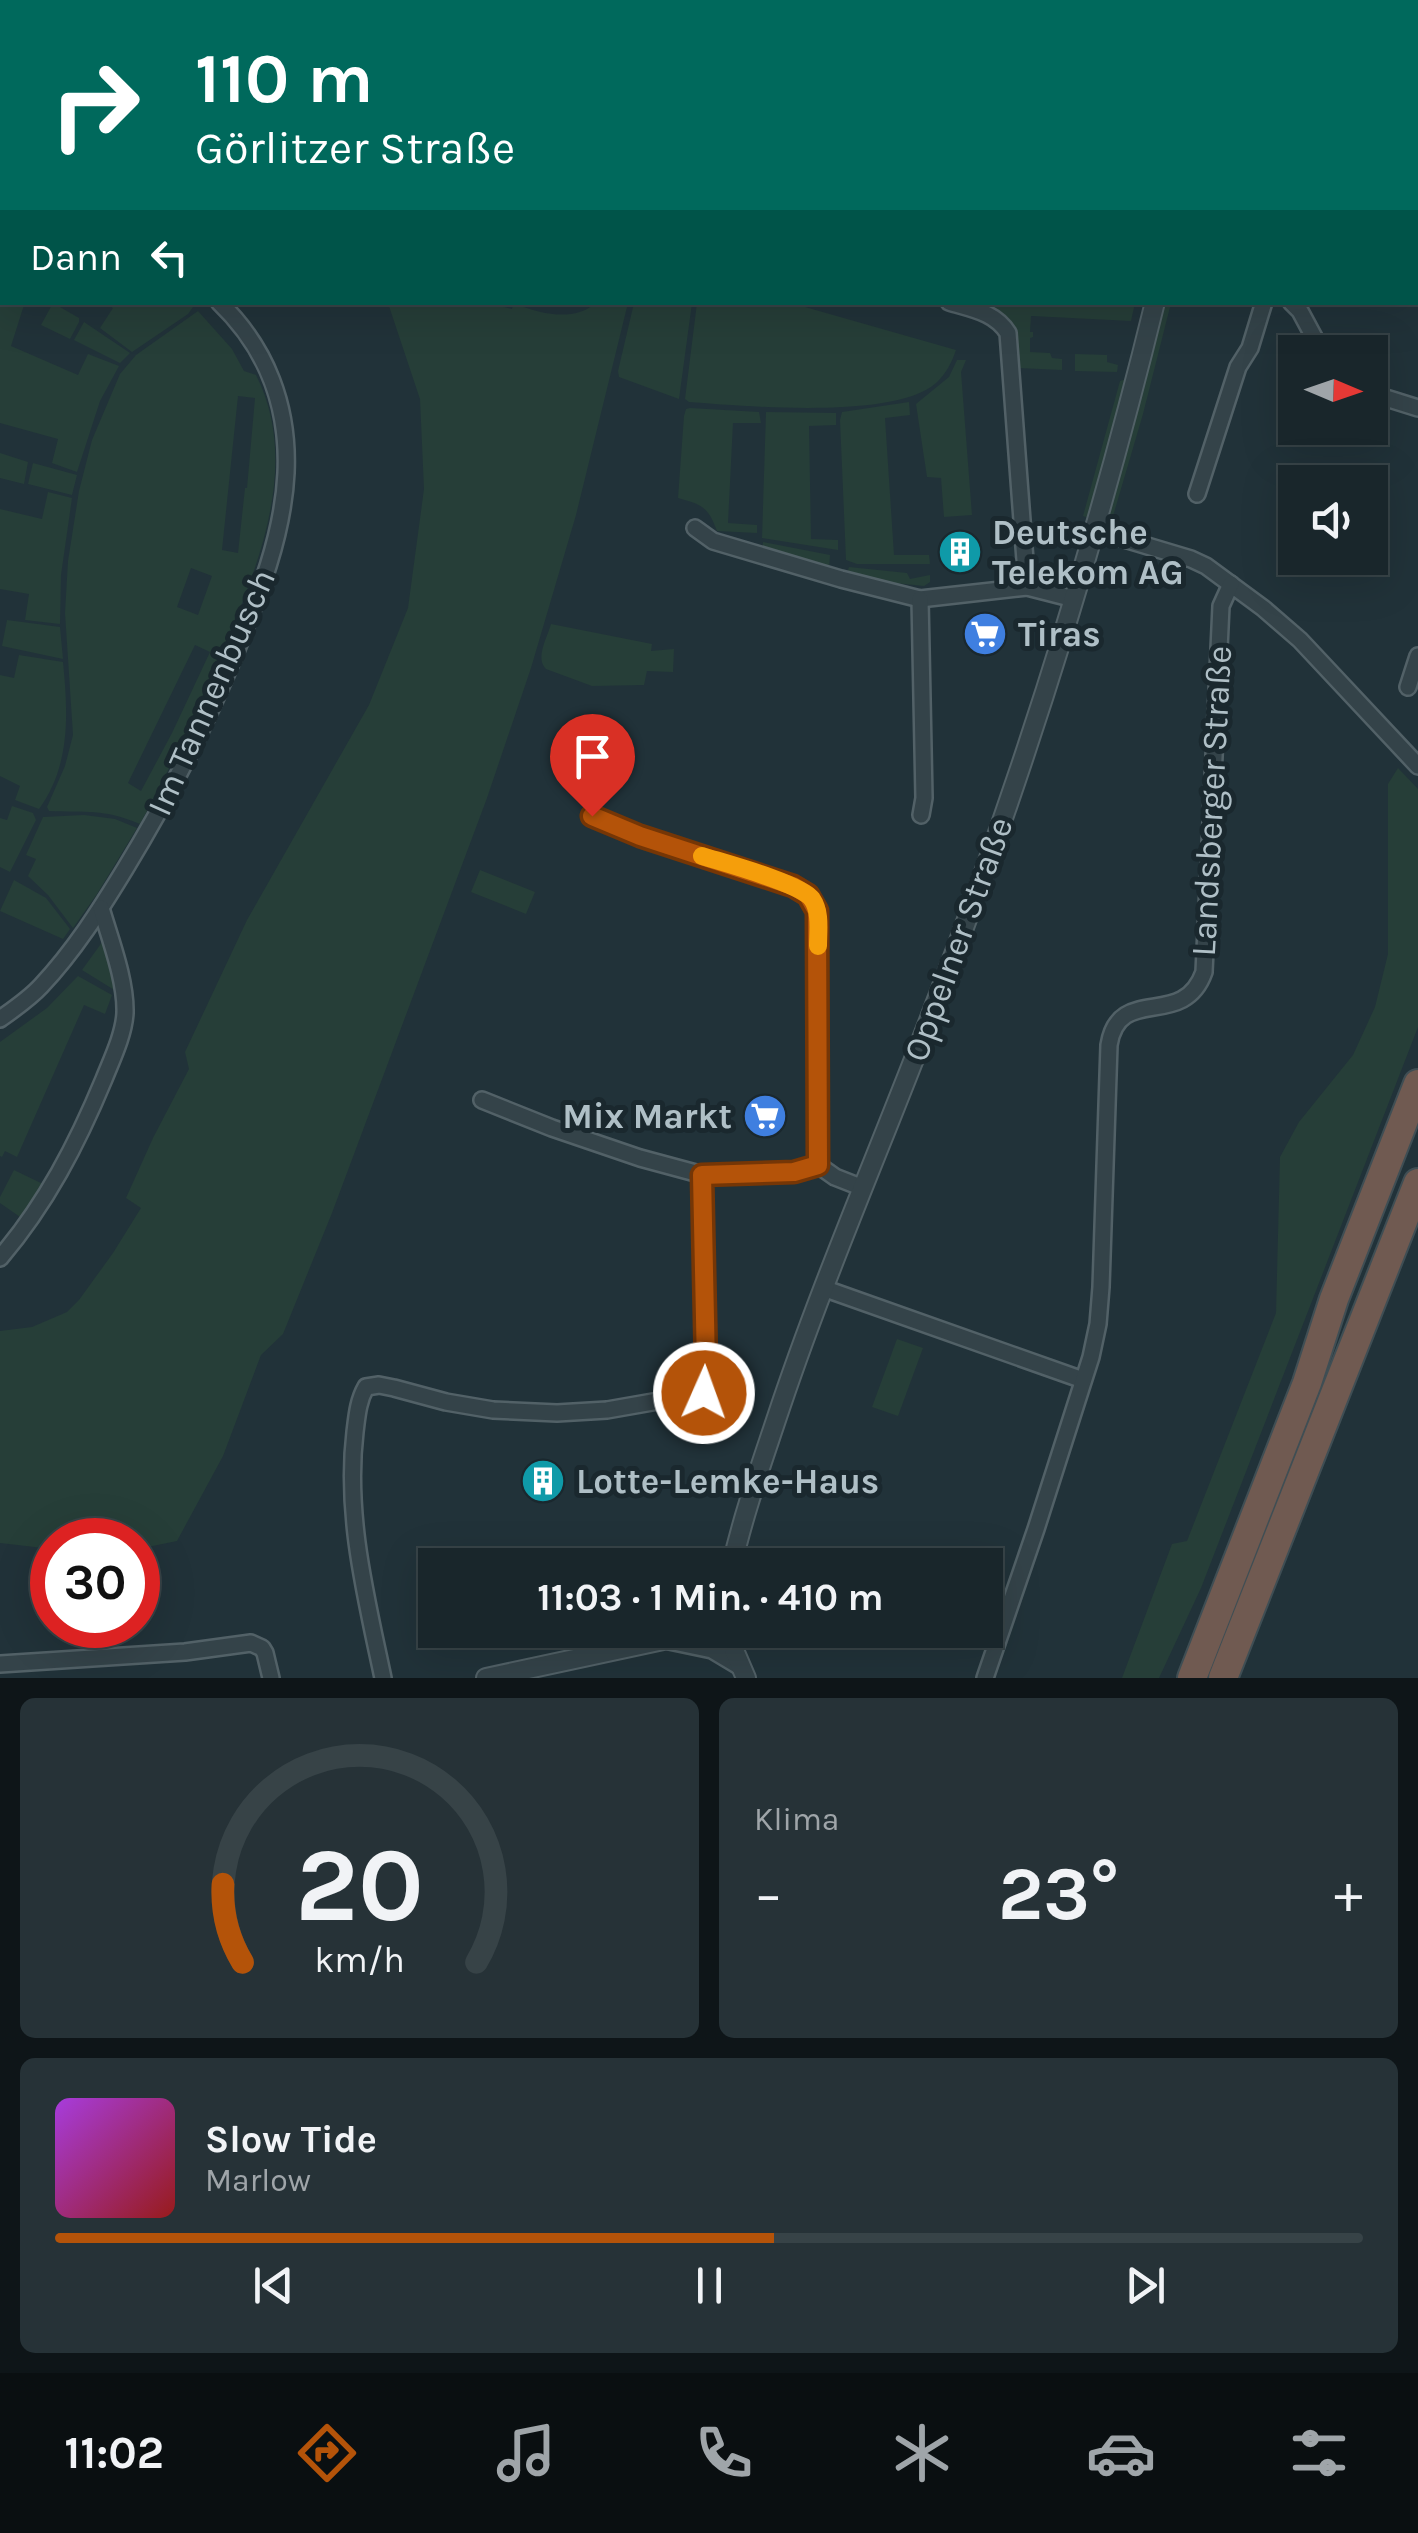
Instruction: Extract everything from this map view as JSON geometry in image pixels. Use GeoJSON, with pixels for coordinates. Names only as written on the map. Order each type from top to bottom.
{"type":"FeatureCollection","features":[{"type":"Feature","properties":{"kind":"highway"},"geometry":{"type":"LineString","coordinates":[[1192,1678],[1418,1084]]}},
{"type":"Feature","properties":{"kind":"highway"},"geometry":{"type":"LineString","coordinates":[[1223,1678],[1418,1183]]}},
{"type":"Feature","properties":{"kind":"highway"},"geometry":{"type":"LineString","coordinates":[[1173,1678],[1208,1599],[1314,1327],[1334,1300]]}},
{"type":"Feature","properties":{"kind":"street","name":"Im Tannenbusch"},"geometry":{"type":"LineString","coordinates":[[0,1019],[60,966],[101,908],[168,796],[194,747],[273,553],[283,512],[286,436],[276,388],[262,356],[222,305]]}},
{"type":"Feature","properties":{"kind":"street"},"geometry":{"type":"LineString","coordinates":[[959,305],[991,315],[1002,322],[1008,333],[1027,587]]}},
{"type":"Feature","properties":{"kind":"street","name":"Oppelner Straße"},"geometry":{"type":"LineString","coordinates":[[737,1548],[775,1423],[823,1288],[968,920],[1015,784],[1074,599],[1154,305]]}},
{"type":"Feature","properties":{"kind":"street"},"geometry":{"type":"LineString","coordinates":[[1197,494],[1238,367],[1250,348],[1263,305]]}},
{"type":"Feature","properties":{"kind":"street"},"geometry":{"type":"LineString","coordinates":[[1294,305],[1313,335]]}},
{"type":"Feature","properties":{"kind":"street"},"geometry":{"type":"LineString","coordinates":[[1388,399],[1418,408]]}},
{"type":"Feature","properties":{"kind":"street"},"geometry":{"type":"LineString","coordinates":[[694,528],[713,541],[920,598],[1027,587],[1074,599]]}},
{"type":"Feature","properties":{"kind":"street"},"geometry":{"type":"LineString","coordinates":[[1094,530],[1191,559],[1232,584],[1300,640],[1418,766]]}},
{"type":"Feature","properties":{"kind":"street","name":"Landsberger Straße"},"geometry":{"type":"LineString","coordinates":[[985,1678],[1036,1529],[1096,1332],[1111,1031],[1130,1012],[1184,999],[1194,992],[1204,972],[1220,606],[1232,584]]}},
{"type":"Feature","properties":{"kind":"street"},"geometry":{"type":"LineString","coordinates":[[920,598],[924,798],[920,815]]}},
{"type":"Feature","properties":{"kind":"street"},"geometry":{"type":"LineString","coordinates":[[1408,687],[1418,656]]}},
{"type":"Feature","properties":{"kind":"street"},"geometry":{"type":"LineString","coordinates":[[592,816],[793,886],[814,902],[818,937],[818,1165]]}},
{"type":"Feature","properties":{"kind":"street"},"geometry":{"type":"LineString","coordinates":[[0,1258],[29,1223],[58,1177],[114,1056],[126,1016],[113,946],[101,908]]}},
{"type":"Feature","properties":{"kind":"street"},"geometry":{"type":"LineString","coordinates":[[482,1100],[640,1158],[702,1175],[794,1172],[818,1165]]}},
{"type":"Feature","properties":{"kind":"street"},"geometry":{"type":"LineString","coordinates":[[818,1165],[863,1188]]}},
{"type":"Feature","properties":{"kind":"street"},"geometry":{"type":"LineString","coordinates":[[382,1678],[351,1494],[356,1418],[366,1387],[379,1385],[493,1410],[557,1413],[607,1410],[704,1393],[702,1175]]}},
{"type":"Feature","properties":{"kind":"street"},"geometry":{"type":"LineString","coordinates":[[823,1288],[1083,1380]]}},
{"type":"Feature","properties":{"kind":"street"},"geometry":{"type":"LineString","coordinates":[[0,1664],[170,1654],[252,1642],[265,1653],[271,1678]]}},
{"type":"Feature","properties":{"kind":"street"},"geometry":{"type":"LineString","coordinates":[[486,1678],[616,1648]]}},
{"type":"Feature","properties":{"kind":"street"},"geometry":{"type":"LineString","coordinates":[[706,1648],[744,1673]]}},
{"type":"Feature","properties":{"kind":"street"},"geometry":{"type":"LineString","coordinates":[[736,1648],[744,1673]]}},
{"type":"Feature","properties":{"kind":"green space"},"geometry":{"type":"Polygon","coordinates":[[[0,305],[24,305],[11,346],[78,375],[88,354],[119,366],[100,401],[77,472],[52,463],[58,439],[0,423],[0,305]]]}},
{"type":"Feature","properties":{"kind":"green space"},"geometry":{"type":"Polygon","coordinates":[[[52,305],[79,318],[70,339],[41,325],[52,305]]]}},
{"type":"Feature","properties":{"kind":"green space"},"geometry":{"type":"Polygon","coordinates":[[[109,305],[193,307],[132,352],[100,328],[113,308],[109,305]]]}},
{"type":"Feature","properties":{"kind":"green space"},"geometry":{"type":"Polygon","coordinates":[[[389,305],[495,305],[512,309],[517,305],[568,314],[593,305],[628,305],[576,515],[487,798],[332,1213],[283,1334],[261,1355],[223,1456],[177,1541],[160,1544],[160,1518],[30,1518],[30,1546],[0,1543],[0,1331],[32,1327],[67,1312],[113,1253],[141,1208],[126,1198],[189,1069],[185,1052],[247,920],[369,705],[408,608],[424,489],[420,399],[389,305]]]}},
{"type":"Feature","properties":{"kind":"green space"},"geometry":{"type":"Polygon","coordinates":[[[634,305],[692,305],[679,399],[619,377],[634,305]]]}},
{"type":"Feature","properties":{"kind":"green space"},"geometry":{"type":"Polygon","coordinates":[[[697,305],[798,305],[956,350],[936,383],[916,395],[888,402],[817,408],[685,399],[697,305]]]}},
{"type":"Feature","properties":{"kind":"green space"},"geometry":{"type":"Polygon","coordinates":[[[991,305],[1135,305],[1131,321],[1031,316],[1030,352],[1050,353],[1052,358],[1062,359],[1062,370],[1018,368],[1014,331],[991,305]]]}},
{"type":"Feature","properties":{"kind":"green space"},"geometry":{"type":"Polygon","coordinates":[[[1164,305],[1170,305],[1111,523],[1108,516],[1164,305]]]}},
{"type":"Feature","properties":{"kind":"green space"},"geometry":{"type":"Polygon","coordinates":[[[198,311],[232,349],[244,371],[256,375],[269,409],[275,444],[270,514],[249,584],[194,716],[140,824],[105,813],[49,811],[47,807],[65,766],[73,735],[65,613],[79,491],[92,440],[120,374],[136,355],[198,311]],[[238,396],[222,550],[238,553],[255,398],[238,396]],[[191,568],[177,607],[198,615],[212,576],[191,568]],[[195,645],[128,783],[141,791],[210,652],[195,645]]]}},
{"type":"Feature","properties":{"kind":"green space"},"geometry":{"type":"Polygon","coordinates":[[[84,322],[130,353],[120,363],[74,340],[84,322]]]}},
{"type":"Feature","properties":{"kind":"green space"},"geometry":{"type":"Polygon","coordinates":[[[1075,354],[1107,355],[1107,362],[1118,365],[1117,372],[1075,371],[1075,354]]]}},
{"type":"Feature","properties":{"kind":"green space"},"geometry":{"type":"Polygon","coordinates":[[[957,360],[966,360],[961,372],[972,515],[944,517],[941,478],[927,477],[916,404],[949,377],[957,360]]]}},
{"type":"Feature","properties":{"kind":"green space"},"geometry":{"type":"Polygon","coordinates":[[[1126,379],[1089,518],[1083,516],[1120,381],[1126,379]]]}},
{"type":"Feature","properties":{"kind":"green space"},"geometry":{"type":"Polygon","coordinates":[[[909,402],[910,415],[885,418],[894,555],[929,555],[930,564],[857,564],[846,560],[842,412],[909,402]]]}},
{"type":"Feature","properties":{"kind":"green space"},"geometry":{"type":"Polygon","coordinates":[[[690,408],[759,412],[761,423],[733,423],[728,523],[757,525],[757,533],[717,531],[704,508],[678,498],[684,416],[690,408]]]}},
{"type":"Feature","properties":{"kind":"green space"},"geometry":{"type":"Polygon","coordinates":[[[766,412],[836,413],[836,425],[809,426],[811,539],[838,540],[838,550],[762,538],[766,412]]]}},
{"type":"Feature","properties":{"kind":"green space"},"geometry":{"type":"Polygon","coordinates":[[[0,453],[28,462],[24,484],[0,478],[0,453]]]}},
{"type":"Feature","properties":{"kind":"green space"},"geometry":{"type":"Polygon","coordinates":[[[33,463],[77,475],[72,495],[28,484],[33,463]]]}},
{"type":"Feature","properties":{"kind":"green space"},"geometry":{"type":"Polygon","coordinates":[[[48,492],[72,498],[61,575],[60,624],[25,620],[29,594],[0,589],[0,509],[42,519],[48,492]]]}},
{"type":"Feature","properties":{"kind":"green space"},"geometry":{"type":"Polygon","coordinates":[[[763,542],[830,555],[829,569],[762,550],[763,542]]]}},
{"type":"Feature","properties":{"kind":"green space"},"geometry":{"type":"Polygon","coordinates":[[[849,567],[907,573],[910,579],[930,575],[930,582],[924,586],[895,583],[894,587],[847,573],[849,567]]]}},
{"type":"Feature","properties":{"kind":"green space"},"geometry":{"type":"Polygon","coordinates":[[[7,620],[60,627],[63,659],[2,646],[7,620]]]}},
{"type":"Feature","properties":{"kind":"green space"},"geometry":{"type":"Polygon","coordinates":[[[551,624],[652,644],[651,651],[674,649],[673,672],[647,671],[644,685],[592,686],[546,669],[542,654],[551,624]]]}},
{"type":"Feature","properties":{"kind":"green space"},"geometry":{"type":"Polygon","coordinates":[[[19,655],[63,662],[66,719],[62,757],[39,809],[15,800],[20,786],[0,776],[0,675],[14,678],[19,655]]]}},
{"type":"Feature","properties":{"kind":"green space"},"geometry":{"type":"Polygon","coordinates":[[[1398,768],[1418,789],[1418,1027],[1201,1588],[1159,1678],[1122,1678],[1172,1544],[1187,1541],[1276,1313],[1280,1157],[1299,1122],[1353,1055],[1375,1007],[1388,954],[1388,784],[1398,768]]]}},
{"type":"Feature","properties":{"kind":"green space"},"geometry":{"type":"Polygon","coordinates":[[[12,806],[33,813],[36,820],[10,872],[0,867],[0,818],[7,820],[12,806]]]}},
{"type":"Feature","properties":{"kind":"green space"},"geometry":{"type":"Polygon","coordinates":[[[84,815],[115,819],[137,828],[73,928],[28,876],[36,859],[26,855],[43,817],[84,815]]]}},
{"type":"Feature","properties":{"kind":"green space"},"geometry":{"type":"Polygon","coordinates":[[[480,870],[535,892],[526,914],[471,892],[480,870]]]}},
{"type":"Feature","properties":{"kind":"green space"},"geometry":{"type":"Polygon","coordinates":[[[14,880],[46,898],[70,929],[63,939],[0,911],[14,880]]]}},
{"type":"Feature","properties":{"kind":"green space"},"geometry":{"type":"Polygon","coordinates":[[[103,941],[111,958],[116,991],[82,970],[103,941]]]}},
{"type":"Feature","properties":{"kind":"green space"},"geometry":{"type":"Polygon","coordinates":[[[78,976],[112,995],[105,1014],[84,1005],[17,1157],[5,1151],[2,1157],[0,1042],[47,1008],[78,976]]]}},
{"type":"Feature","properties":{"kind":"green space"},"geometry":{"type":"Polygon","coordinates":[[[14,1170],[45,1185],[23,1219],[0,1203],[14,1170]]]}},
{"type":"Feature","properties":{"kind":"green space"},"geometry":{"type":"Polygon","coordinates":[[[897,1339],[923,1348],[898,1416],[872,1407],[897,1339]]]}},
{"type":"Feature","properties":{"kind":"slow traffic"},"geometry":{"type":"LineString","coordinates":[[702,856],[793,886],[808,895],[817,911],[818,946]]}},
{"type":"Feature","properties":{"kind":"place","name":"Deutsche Telekom AG"},"geometry":{"type":"Point","coordinates":[960,552]}},
{"type":"Feature","properties":{"kind":"place","name":"Tiras"},"geometry":{"type":"Point","coordinates":[985,634]}},
{"type":"Feature","properties":{"kind":"place","name":"Mix Markt"},"geometry":{"type":"Point","coordinates":[765,1116]}},
{"type":"Feature","properties":{"kind":"place","name":"Lotte-Lemke-Haus"},"geometry":{"type":"Point","coordinates":[543,1481]}},
{"type":"Feature","properties":{"kind":"route"},"geometry":{"type":"LineString","coordinates":[[592,816],[640,836],[793,886],[808,895],[817,911],[818,1165],[794,1172],[702,1175],[704,1393]]}}]}
